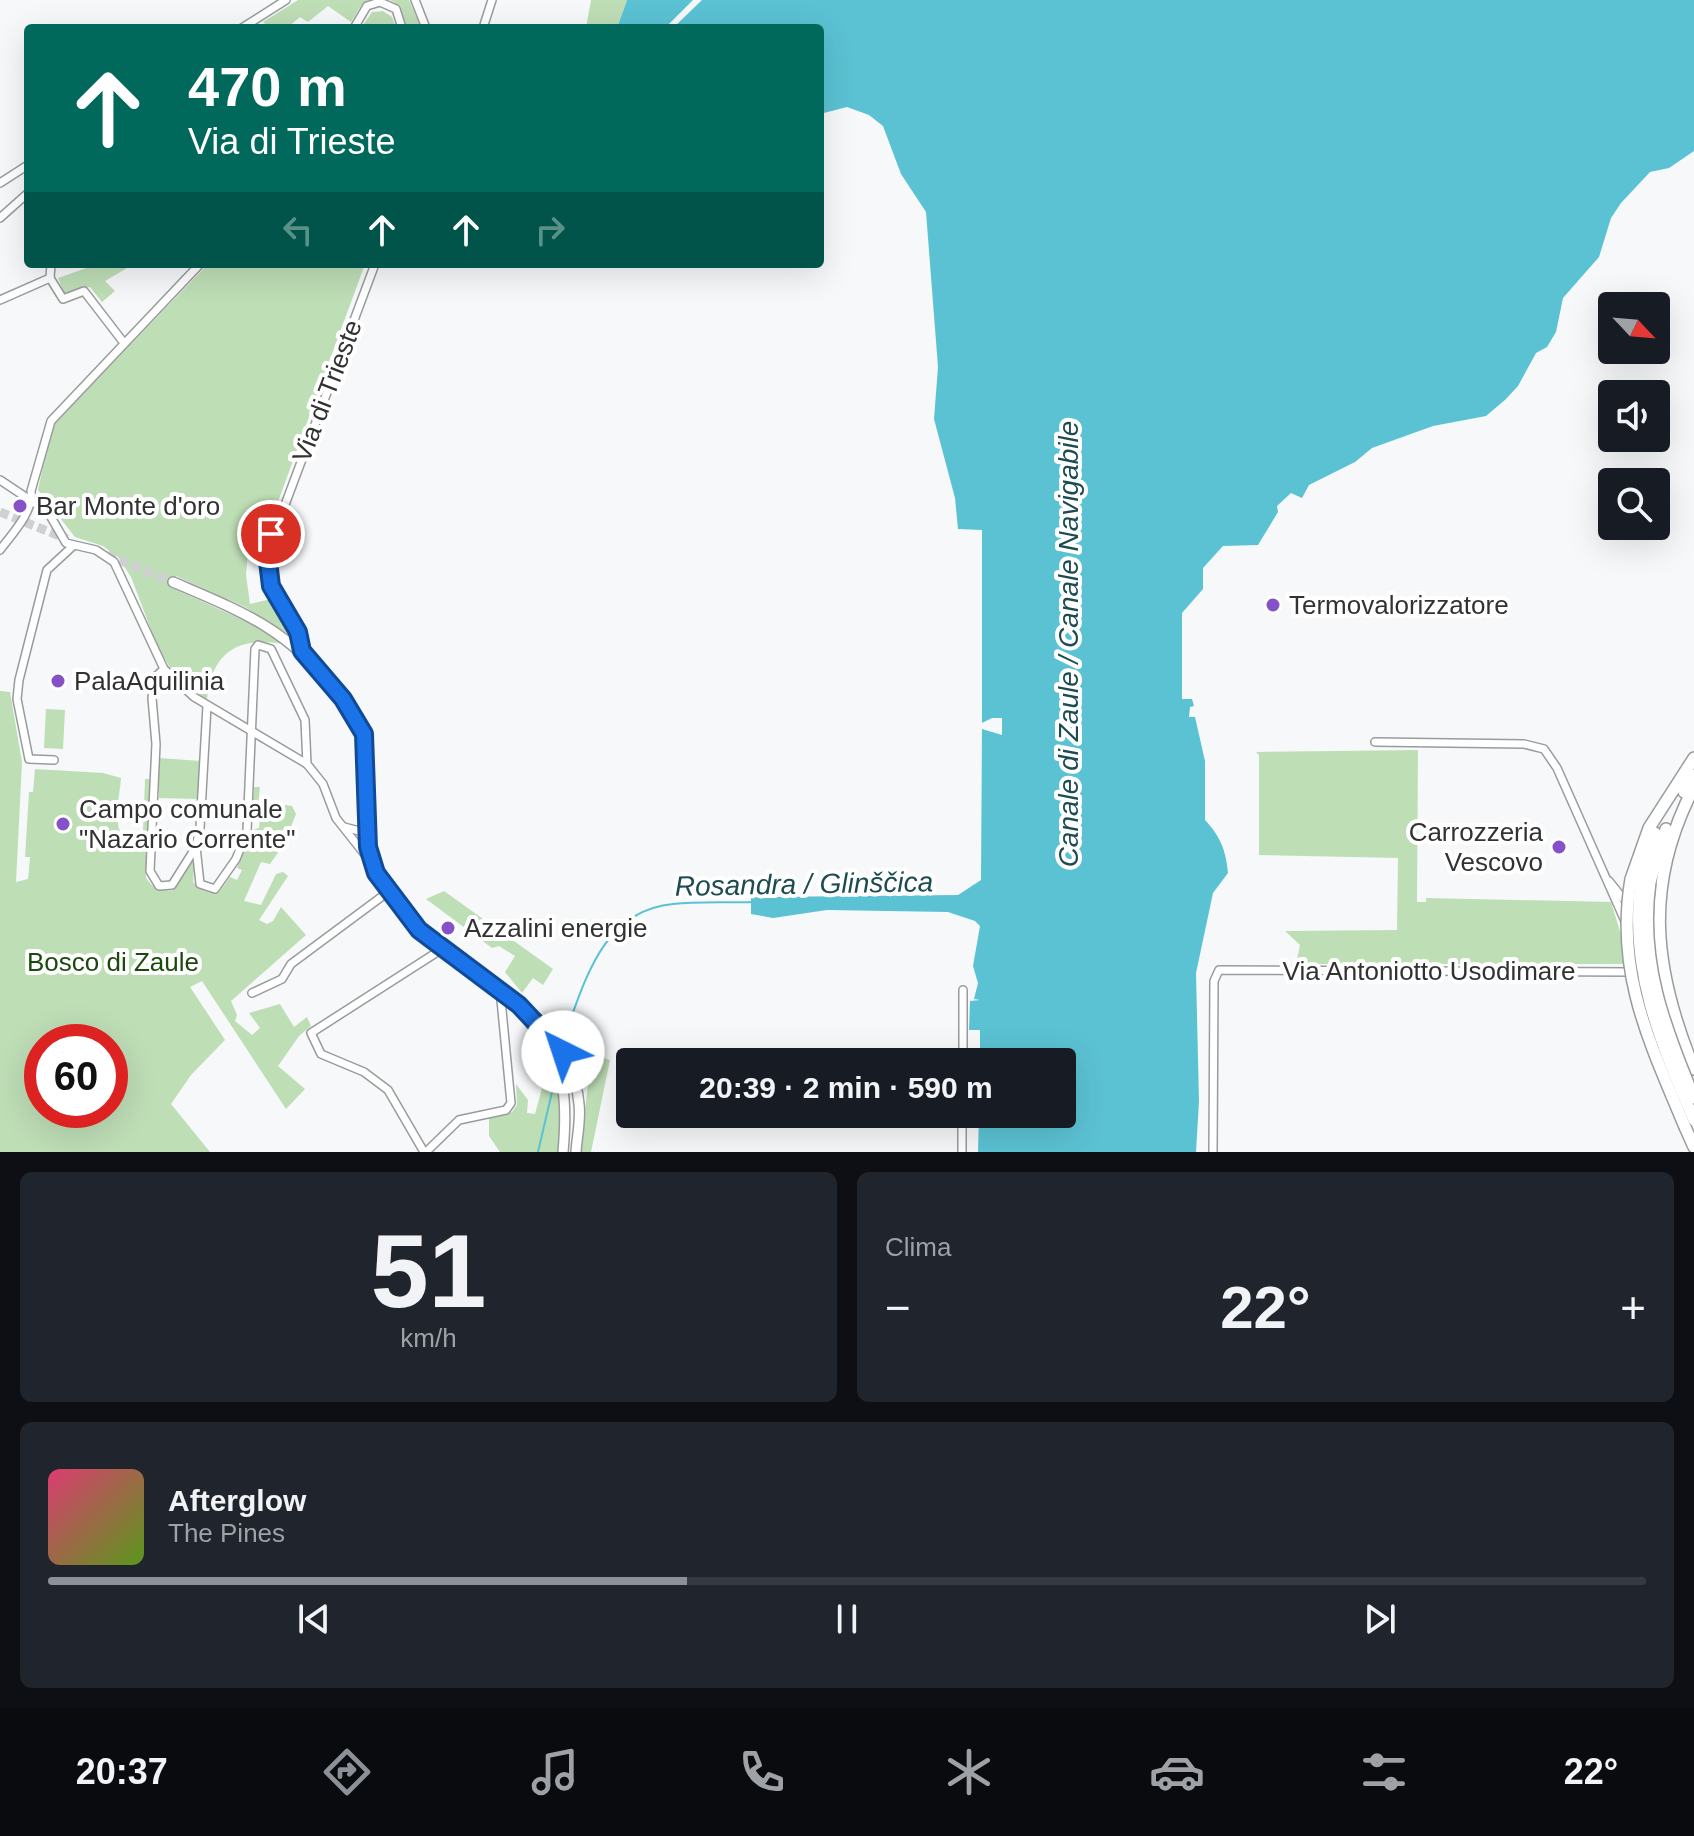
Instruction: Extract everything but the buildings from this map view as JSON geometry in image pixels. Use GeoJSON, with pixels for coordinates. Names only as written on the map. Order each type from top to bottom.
{"type":"FeatureCollection","features":[{"type":"Feature","properties":{"kind":"highway"},"geometry":{"type":"LineString","coordinates":[[1694,758],[1649,828],[1641,881],[1650,972],[1661,1017],[1694,1098]]}},
{"type":"Feature","properties":{"kind":"highway"},"geometry":{"type":"LineString","coordinates":[[1694,775],[1641,881],[1625,928],[1633,989],[1652,1048],[1691,1125],[1694,1147]]}},
{"type":"Feature","properties":{"kind":"highway"},"geometry":{"type":"LineString","coordinates":[[1694,787],[1679,815],[1664,861],[1658,928],[1666,982],[1694,1069]]}},
{"type":"Feature","properties":{"kind":"main road"},"geometry":{"type":"LineString","coordinates":[[173,582],[258,620],[302,651],[343,699],[364,734],[370,861],[388,892],[419,930],[530,1015],[563,1052],[579,1104],[576,1152]]}},
{"type":"Feature","properties":{"kind":"main road"},"geometry":{"type":"LineString","coordinates":[[530,1015],[559,1066],[567,1104],[563,1152]]}},
{"type":"Feature","properties":{"kind":"street"},"geometry":{"type":"LineString","coordinates":[[248,24],[286,0]]}},
{"type":"Feature","properties":{"kind":"street"},"geometry":{"type":"LineString","coordinates":[[415,0],[424,24]]}},
{"type":"Feature","properties":{"kind":"street"},"geometry":{"type":"LineString","coordinates":[[484,24],[492,0]]}},
{"type":"Feature","properties":{"kind":"street"},"geometry":{"type":"LineString","coordinates":[[356,24],[367,6],[380,2],[396,9],[401,24]]}},
{"type":"Feature","properties":{"kind":"street"},"geometry":{"type":"LineString","coordinates":[[0,183],[24,168]]}},
{"type":"Feature","properties":{"kind":"street"},"geometry":{"type":"LineString","coordinates":[[0,218],[24,197]]}},
{"type":"Feature","properties":{"kind":"street"},"geometry":{"type":"LineString","coordinates":[[51,268],[50,278],[63,299],[84,291],[124,343]]}},
{"type":"Feature","properties":{"kind":"street"},"geometry":{"type":"LineString","coordinates":[[0,550],[18,527],[32,499],[31,491],[51,421],[196,268]]}},
{"type":"Feature","properties":{"kind":"street","name":"Via di Trieste"},"geometry":{"type":"LineString","coordinates":[[302,651],[298,632],[271,586],[267,553],[374,268]]}},
{"type":"Feature","properties":{"kind":"street"},"geometry":{"type":"LineString","coordinates":[[0,300],[50,278]]}},
{"type":"Feature","properties":{"kind":"street"},"geometry":{"type":"LineString","coordinates":[[0,480],[48,512],[60,534],[73,546],[96,550],[114,562],[164,669],[181,687],[207,706],[307,764],[323,784],[342,826],[370,861]]}},
{"type":"Feature","properties":{"kind":"street"},"geometry":{"type":"LineString","coordinates":[[54,760],[29,759],[17,690],[47,570],[73,546]]}},
{"type":"Feature","properties":{"kind":"street"},"geometry":{"type":"LineString","coordinates":[[207,706],[196,847],[200,884],[215,889],[236,859],[247,831],[255,649],[263,644],[271,649],[303,714],[307,764]]}},
{"type":"Feature","properties":{"kind":"street"},"geometry":{"type":"LineString","coordinates":[[164,669],[152,683],[156,744],[150,871],[154,883],[172,885],[196,847]]}},
{"type":"Feature","properties":{"kind":"street"},"geometry":{"type":"LineString","coordinates":[[1375,742],[1524,744],[1544,749],[1557,768],[1631,930],[1658,1039],[1691,1125]]}},
{"type":"Feature","properties":{"kind":"street"},"geometry":{"type":"LineString","coordinates":[[342,826],[367,833]]}},
{"type":"Feature","properties":{"kind":"street"},"geometry":{"type":"LineString","coordinates":[[1605,877],[1641,925],[1655,971],[1661,1005],[1694,1091]]}},
{"type":"Feature","properties":{"kind":"street"},"geometry":{"type":"LineString","coordinates":[[252,993],[282,979],[291,964],[388,892]]}},
{"type":"Feature","properties":{"kind":"street"},"geometry":{"type":"LineString","coordinates":[[442,949],[311,1033],[321,1054],[364,1072],[388,1090],[425,1152],[459,1120],[506,1110],[511,1103],[501,1000],[504,993]]}},
{"type":"Feature","properties":{"kind":"street","name":"Via Antoniotto Usodimare"},"geometry":{"type":"LineString","coordinates":[[1213,1152],[1214,981],[1217,972],[1642,972],[1649,979],[1655,971]]}},
{"type":"Feature","properties":{"kind":"street"},"geometry":{"type":"LineString","coordinates":[[963,990],[963,1048]]}},
{"type":"Feature","properties":{"kind":"street"},"geometry":{"type":"LineString","coordinates":[[962,1128],[962,1152]]}},
{"type":"Feature","properties":{"kind":"green space"},"geometry":{"type":"Polygon","coordinates":[[[298,0],[369,0],[360,7],[351,22],[328,6],[308,22],[300,17],[292,24],[263,22],[298,0]]]}},
{"type":"Feature","properties":{"kind":"green space"},"geometry":{"type":"Polygon","coordinates":[[[390,0],[409,0],[419,24],[406,24],[400,6],[390,0]]]}},
{"type":"Feature","properties":{"kind":"green space"},"geometry":{"type":"Polygon","coordinates":[[[591,0],[627,0],[618,24],[587,24],[591,0]]]}},
{"type":"Feature","properties":{"kind":"green space"},"geometry":{"type":"Polygon","coordinates":[[[383,11],[392,17],[395,24],[364,24],[372,12],[383,11]]]}},
{"type":"Feature","properties":{"kind":"green space"},"geometry":{"type":"Polygon","coordinates":[[[87,268],[127,268],[105,281],[115,291],[102,302],[90,287],[64,293],[58,278],[87,268]]]}},
{"type":"Feature","properties":{"kind":"green space"},"geometry":{"type":"Polygon","coordinates":[[[204,268],[364,268],[264,540],[249,540],[246,575],[250,604],[271,599],[289,623],[293,637],[245,607],[176,576],[170,587],[259,627],[288,645],[256,642],[231,650],[215,669],[207,701],[176,677],[158,648],[131,577],[118,557],[103,546],[75,537],[38,490],[52,426],[204,268]]]}},
{"type":"Feature","properties":{"kind":"green space","name":"Bosco di Zaule"},"geometry":{"type":"Polygon","coordinates":[[[0,691],[10,692],[22,762],[16,882],[28,879],[30,857],[25,857],[29,792],[33,792],[35,769],[103,773],[121,778],[118,824],[125,838],[133,842],[143,833],[145,779],[150,779],[146,878],[161,890],[174,890],[195,855],[193,882],[202,890],[219,892],[230,877],[237,880],[242,870],[237,868],[250,831],[259,828],[260,819],[252,818],[254,787],[260,787],[257,815],[277,816],[280,804],[292,806],[296,814],[284,844],[270,864],[261,862],[244,901],[261,905],[276,874],[283,872],[288,876],[259,920],[267,924],[273,921],[281,907],[306,935],[231,1001],[237,1015],[235,1021],[252,1035],[260,1028],[249,1013],[280,1004],[294,1027],[307,1017],[311,1026],[299,1036],[278,1066],[305,1089],[286,1109],[202,981],[190,987],[225,1040],[191,1075],[171,1104],[210,1152],[0,1152],[0,691]]]}},
{"type":"Feature","properties":{"kind":"green space"},"geometry":{"type":"Polygon","coordinates":[[[46,709],[65,710],[63,749],[44,748],[46,709]]]}},
{"type":"Feature","properties":{"kind":"green space"},"geometry":{"type":"Polygon","coordinates":[[[1418,750],[1417,902],[1426,902],[1426,898],[1611,902],[1630,964],[1296,964],[1300,945],[1285,931],[1397,930],[1398,858],[1259,855],[1259,755],[1256,752],[1418,750]]]}},
{"type":"Feature","properties":{"kind":"green space"},"geometry":{"type":"Polygon","coordinates":[[[159,758],[201,761],[198,799],[159,798],[159,758]]]}},
{"type":"Feature","properties":{"kind":"green space"},"geometry":{"type":"Polygon","coordinates":[[[444,891],[553,969],[543,985],[533,978],[522,993],[505,972],[515,956],[499,946],[492,948],[426,899],[444,891]]]}},
{"type":"Feature","properties":{"kind":"green space"},"geometry":{"type":"Polygon","coordinates":[[[596,1055],[610,1060],[591,1152],[580,1152],[588,1084],[592,1083],[596,1055]]]}},
{"type":"Feature","properties":{"kind":"green space"},"geometry":{"type":"Polygon","coordinates":[[[550,1059],[559,1094],[558,1152],[500,1152],[489,1136],[489,1118],[512,1112],[517,1105],[516,1084],[528,1100],[527,1113],[535,1114],[550,1059]]]}},
{"type":"Feature","properties":{"kind":"water"},"geometry":{"type":"Polygon","coordinates":[[[627,0],[693,0],[669,24],[618,24],[627,0]]]}},
{"type":"Feature","properties":{"kind":"water","name":"Canale di Zaule / Canale Navigabile"},"geometry":{"type":"Polygon","coordinates":[[[702,0],[1694,0],[1694,151],[1669,168],[1650,172],[1621,203],[1611,218],[1599,257],[1563,298],[1556,332],[1547,347],[1536,353],[1518,386],[1486,416],[1433,426],[1372,448],[1355,462],[1309,485],[1302,498],[1291,493],[1277,506],[1278,512],[1258,545],[1223,546],[1203,568],[1203,589],[1182,613],[1182,699],[1192,699],[1194,706],[1190,707],[1189,717],[1195,717],[1205,761],[1205,820],[1221,844],[1228,873],[1213,893],[1196,973],[1199,1101],[1196,1152],[978,1152],[979,1128],[1076,1128],[1076,1048],[980,1048],[980,1030],[969,1030],[970,1001],[980,1000],[974,999],[978,983],[973,966],[980,926],[975,921],[948,912],[827,910],[773,918],[751,914],[751,897],[958,895],[981,880],[982,729],[1002,735],[1002,718],[992,718],[982,723],[982,530],[958,529],[955,498],[934,419],[938,367],[926,212],[901,174],[883,126],[869,115],[847,107],[824,113],[824,24],[677,24],[702,0]]]}},
{"type":"Feature","properties":{"kind":"waterway","name":"Rosandra / Glinščica"},"geometry":{"type":"LineString","coordinates":[[562,1043],[598,954],[628,921],[648,910],[673,904],[753,902]]}},
{"type":"Feature","properties":{"kind":"waterway","name":"Rosandra / Glinščica"},"geometry":{"type":"LineString","coordinates":[[538,1152],[556,1075]]}},
{"type":"Feature","properties":{"kind":"tunnel"},"geometry":{"type":"LineString","coordinates":[[0,512],[67,539]]}},
{"type":"Feature","properties":{"kind":"tunnel"},"geometry":{"type":"LineString","coordinates":[[107,555],[173,582]]}},
{"type":"Feature","properties":{"kind":"place","name":"Bar Monte d'oro"},"geometry":{"type":"Point","coordinates":[20,506]}},
{"type":"Feature","properties":{"kind":"place","name":"Termovalorizzatore"},"geometry":{"type":"Point","coordinates":[1273,605]}},
{"type":"Feature","properties":{"kind":"place","name":"PalaAquilinia"},"geometry":{"type":"Point","coordinates":[58,681]}},
{"type":"Feature","properties":{"kind":"place","name":"Campo comunale \"Nazario Corrente\""},"geometry":{"type":"Point","coordinates":[63,824]}},
{"type":"Feature","properties":{"kind":"place","name":"Carrozzeria Vescovo"},"geometry":{"type":"Point","coordinates":[1559,847]}},
{"type":"Feature","properties":{"kind":"place","name":"Azzalini energie"},"geometry":{"type":"Point","coordinates":[448,928]}},
{"type":"Feature","properties":{"kind":"route"},"geometry":{"type":"LineString","coordinates":[[271,534],[267,570],[271,586],[298,632],[302,651],[343,699],[364,734],[368,847],[376,873],[399,908],[419,930],[519,1005],[563,1052]]}}]}
